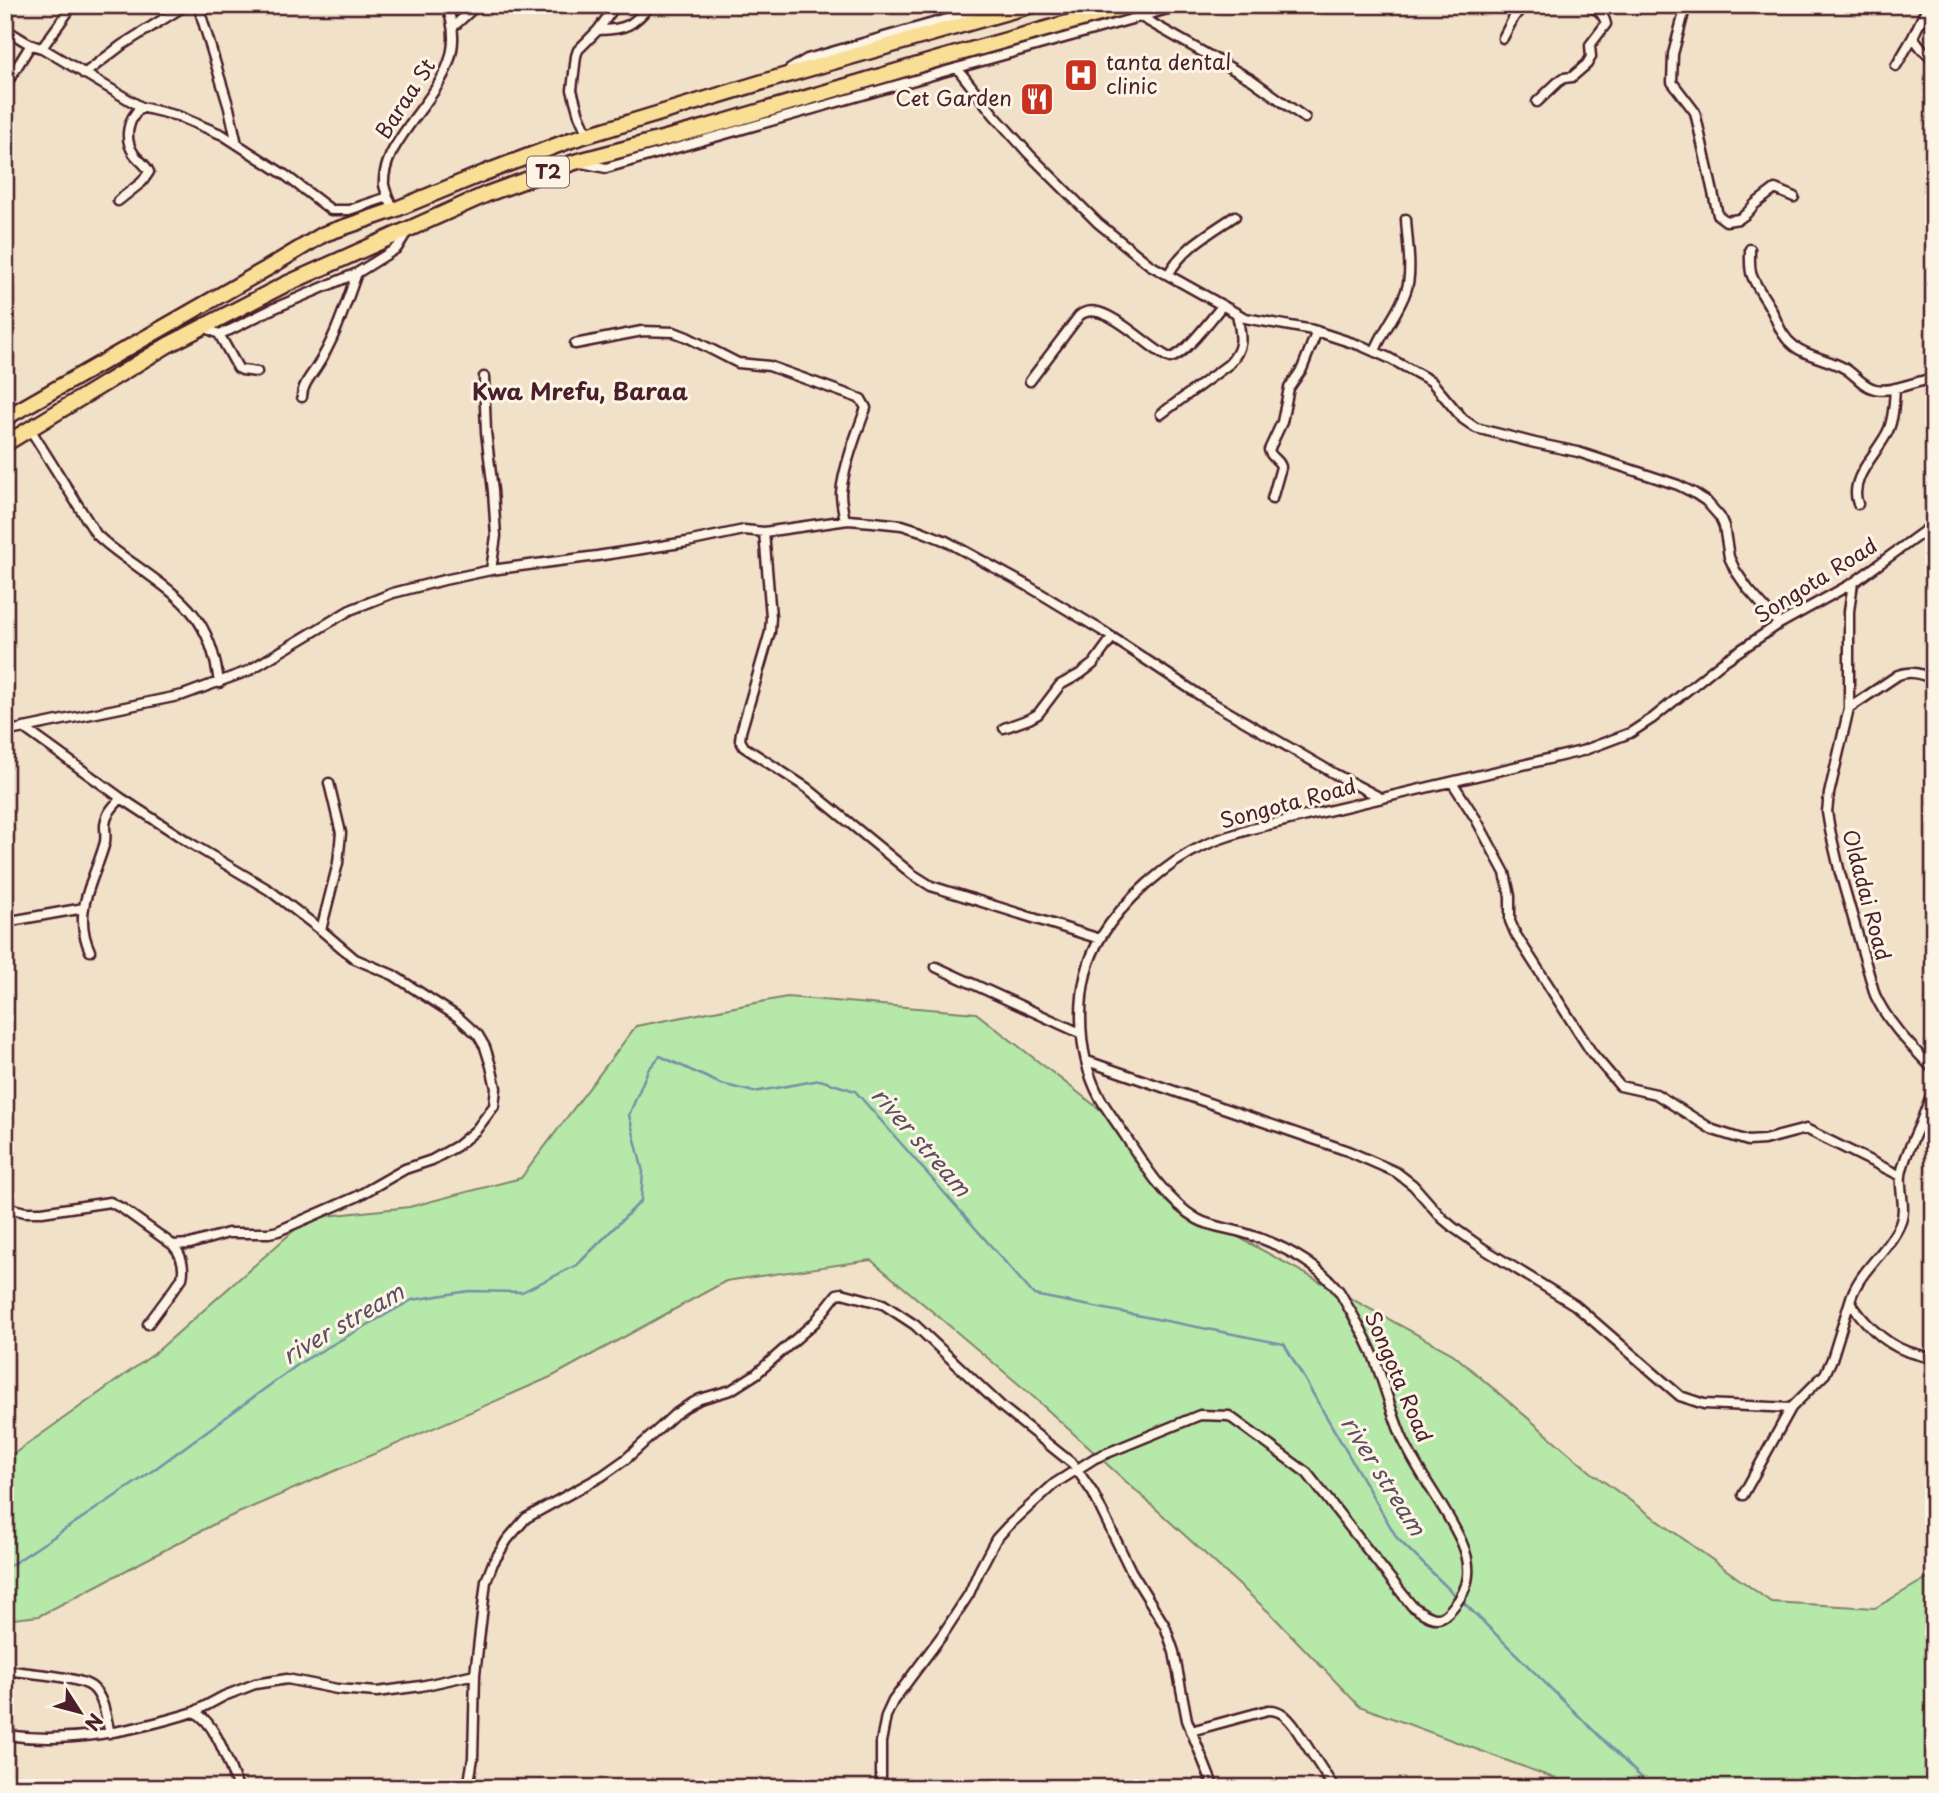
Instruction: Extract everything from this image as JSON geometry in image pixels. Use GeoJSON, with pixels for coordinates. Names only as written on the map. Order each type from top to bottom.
{"type":"FeatureCollection","features":[{"type":"Feature","properties":{"kind":"highway","name":"T2"},"geometry":{"type":"LineString","coordinates":[[5,418],[324,234],[391,203],[588,135],[1032,5]]}},
{"type":"Feature","properties":{"kind":"highway","name":"T2"},"geometry":{"type":"LineString","coordinates":[[5,444],[169,345],[284,285],[487,194],[575,162],[707,127],[942,58],[1137,11]]}},
{"type":"Feature","properties":{"kind":"highway"},"geometry":{"type":"LineString","coordinates":[[773,79],[778,106]]}},
{"type":"Feature","properties":{"kind":"highway"},"geometry":{"type":"LineString","coordinates":[[701,101],[707,127]]}},
{"type":"Feature","properties":{"kind":"street"},"geometry":{"type":"LineString","coordinates":[[42,48],[74,5]]}},
{"type":"Feature","properties":{"kind":"street"},"geometry":{"type":"LineString","coordinates":[[84,74],[122,45],[186,5]]}},
{"type":"Feature","properties":{"kind":"street"},"geometry":{"type":"LineString","coordinates":[[198,5],[222,82],[237,144]]}},
{"type":"Feature","properties":{"kind":"street","name":"Baraa St"},"geometry":{"type":"LineString","coordinates":[[391,203],[384,183],[388,159],[451,61],[453,27],[446,5]]}},
{"type":"Feature","properties":{"kind":"street"},"geometry":{"type":"LineString","coordinates":[[453,27],[477,5]]}},
{"type":"Feature","properties":{"kind":"street"},"geometry":{"type":"LineString","coordinates":[[588,135],[572,90],[578,50],[598,30],[616,5]]}},
{"type":"Feature","properties":{"kind":"street"},"geometry":{"type":"LineString","coordinates":[[598,30],[624,28],[651,5]]}},
{"type":"Feature","properties":{"kind":"street"},"geometry":{"type":"LineString","coordinates":[[773,79],[807,59],[996,5]]}},
{"type":"Feature","properties":{"kind":"street"},"geometry":{"type":"LineString","coordinates":[[575,162],[606,168],[957,68],[1137,11],[1182,5]]}},
{"type":"Feature","properties":{"kind":"street"},"geometry":{"type":"LineString","coordinates":[[1503,38],[1524,5]]}},
{"type":"Feature","properties":{"kind":"street"},"geometry":{"type":"LineString","coordinates":[[1537,102],[1564,78],[1578,72],[1589,60],[1590,45],[1606,24],[1599,10],[1587,5]]}},
{"type":"Feature","properties":{"kind":"street"},"geometry":{"type":"LineString","coordinates":[[1686,5],[1673,54],[1672,82],[1695,112],[1718,215],[1726,221],[1739,219],[1775,190],[1794,197]]}},
{"type":"Feature","properties":{"kind":"street"},"geometry":{"type":"LineString","coordinates":[[1896,66],[1928,5]]}},
{"type":"Feature","properties":{"kind":"street"},"geometry":{"type":"LineString","coordinates":[[1137,11],[1252,80],[1305,118]]}},
{"type":"Feature","properties":{"kind":"street"},"geometry":{"type":"LineString","coordinates":[[5,30],[30,46],[42,48],[141,107],[178,116],[223,135],[331,209],[349,210],[391,203]]}},
{"type":"Feature","properties":{"kind":"street"},"geometry":{"type":"LineString","coordinates":[[1913,37],[1922,50],[1934,60]]}},
{"type":"Feature","properties":{"kind":"street"},"geometry":{"type":"LineString","coordinates":[[5,86],[30,46]]}},
{"type":"Feature","properties":{"kind":"street"},"geometry":{"type":"LineString","coordinates":[[957,68],[1029,154],[1098,223],[1150,265],[1245,318],[1304,327],[1375,351],[1430,381],[1463,419],[1476,428],[1578,452],[1678,485],[1694,493],[1720,517],[1729,557],[1735,570],[1779,624]]}},
{"type":"Feature","properties":{"kind":"street"},"geometry":{"type":"LineString","coordinates":[[118,201],[142,182],[149,172],[148,167],[135,156],[128,134],[130,120],[141,107]]}},
{"type":"Feature","properties":{"kind":"street"},"geometry":{"type":"LineString","coordinates":[[1168,275],[1187,249],[1235,216]]}},
{"type":"Feature","properties":{"kind":"street"},"geometry":{"type":"LineString","coordinates":[[1375,351],[1408,285],[1406,219]]}},
{"type":"Feature","properties":{"kind":"street"},"geometry":{"type":"LineString","coordinates":[[219,334],[358,273],[397,248],[410,228]]}},
{"type":"Feature","properties":{"kind":"street"},"geometry":{"type":"LineString","coordinates":[[1750,249],[1751,274],[1779,328],[1787,339],[1802,351],[1848,370],[1869,387],[1876,389],[1895,388],[1934,379]]}},
{"type":"Feature","properties":{"kind":"street"},"geometry":{"type":"LineString","coordinates":[[302,397],[307,381],[325,355],[336,331],[358,273]]}},
{"type":"Feature","properties":{"kind":"street"},"geometry":{"type":"LineString","coordinates":[[1030,381],[1085,311],[1093,310],[1115,320],[1170,358],[1186,347],[1222,306]]}},
{"type":"Feature","properties":{"kind":"street"},"geometry":{"type":"LineString","coordinates":[[1161,414],[1236,356],[1241,345],[1237,314]]}},
{"type":"Feature","properties":{"kind":"street"},"geometry":{"type":"LineString","coordinates":[[204,327],[219,334],[238,368],[257,372]]}},
{"type":"Feature","properties":{"kind":"street"},"geometry":{"type":"LineString","coordinates":[[575,344],[642,331],[674,332],[738,363],[769,366],[861,399],[866,408],[841,491],[845,520]]}},
{"type":"Feature","properties":{"kind":"street"},"geometry":{"type":"LineString","coordinates":[[1272,499],[1281,467],[1269,450],[1282,422],[1289,387],[1302,369],[1317,331]]}},
{"type":"Feature","properties":{"kind":"street"},"geometry":{"type":"LineString","coordinates":[[484,377],[486,432],[496,536],[491,570]]}},
{"type":"Feature","properties":{"kind":"street"},"geometry":{"type":"LineString","coordinates":[[1858,504],[1855,494],[1861,476],[1889,428],[1895,388]]}},
{"type":"Feature","properties":{"kind":"street"},"geometry":{"type":"LineString","coordinates":[[30,429],[96,534],[167,587],[199,619],[212,645],[219,682]]}},
{"type":"Feature","properties":{"kind":"street"},"geometry":{"type":"LineString","coordinates":[[5,732],[184,695],[248,671],[306,634],[368,601],[393,593],[491,570],[674,544],[744,530],[764,532],[845,520],[902,525],[946,541],[1028,586],[1204,698],[1382,798]]}},
{"type":"Feature","properties":{"kind":"street","name":"Songota Road"},"geometry":{"type":"LineString","coordinates":[[1077,1470],[1117,1448],[1200,1415],[1228,1416],[1307,1473],[1412,1606],[1434,1619],[1441,1618],[1460,1599],[1469,1576],[1468,1556],[1401,1437],[1376,1363],[1339,1291],[1311,1265],[1287,1251],[1244,1233],[1198,1220],[1179,1205],[1149,1173],[1099,1096],[1080,1033],[1081,1000],[1089,965],[1100,939],[1134,897],[1152,880],[1204,845],[1251,829],[1582,751],[1630,733],[1653,718],[1721,663],[1779,624],[1853,583],[1934,524]]}},
{"type":"Feature","properties":{"kind":"street"},"geometry":{"type":"LineString","coordinates":[[764,532],[770,632],[741,732],[740,740],[744,747],[807,788],[912,874],[931,886],[1100,939]]}},
{"type":"Feature","properties":{"kind":"street","name":"Oldadai Road"},"geometry":{"type":"LineString","coordinates":[[1853,583],[1849,611],[1849,708],[1829,794],[1830,830],[1875,995],[1884,1014],[1934,1070]]}},
{"type":"Feature","properties":{"kind":"street"},"geometry":{"type":"LineString","coordinates":[[1004,728],[1038,714],[1060,685],[1093,664],[1112,638]]}},
{"type":"Feature","properties":{"kind":"street"},"geometry":{"type":"LineString","coordinates":[[1849,708],[1906,672],[1915,672],[1934,679]]}},
{"type":"Feature","properties":{"kind":"street"},"geometry":{"type":"LineString","coordinates":[[24,728],[121,798],[269,890],[355,959],[393,975],[431,998],[478,1035],[485,1047],[496,1087],[494,1106],[476,1130],[457,1146],[287,1227],[269,1233],[228,1233],[190,1244],[173,1245]]}},
{"type":"Feature","properties":{"kind":"street"},"geometry":{"type":"LineString","coordinates":[[1452,782],[1482,829],[1505,873],[1510,896],[1510,921],[1516,935],[1592,1053],[1616,1083],[1656,1094],[1713,1130],[1748,1141],[1764,1140],[1802,1129],[1810,1130],[1901,1176]]}},
{"type":"Feature","properties":{"kind":"street"},"geometry":{"type":"LineString","coordinates":[[321,930],[338,863],[341,833],[329,783]]}},
{"type":"Feature","properties":{"kind":"street"},"geometry":{"type":"LineString","coordinates":[[90,951],[83,934],[84,908],[105,842],[106,818],[121,798]]}},
{"type":"Feature","properties":{"kind":"street"},"geometry":{"type":"LineString","coordinates":[[5,922],[84,908]]}},
{"type":"Feature","properties":{"kind":"street"},"geometry":{"type":"LineString","coordinates":[[936,967],[1080,1033]]}},
{"type":"Feature","properties":{"kind":"street"},"geometry":{"type":"LineString","coordinates":[[1087,1061],[1348,1151],[1396,1172],[1454,1228],[1575,1305],[1680,1396],[1704,1404],[1791,1408]]}},
{"type":"Feature","properties":{"kind":"street"},"geometry":{"type":"LineString","coordinates":[[1743,1495],[1791,1408],[1825,1374],[1853,1291],[1895,1234],[1902,1220],[1901,1176],[1909,1147],[1934,1088]]}},
{"type":"Feature","properties":{"kind":"street"},"geometry":{"type":"LineString","coordinates":[[5,1208],[42,1212],[110,1202],[173,1245],[180,1255],[183,1275],[148,1324]]}},
{"type":"Feature","properties":{"kind":"street"},"geometry":{"type":"LineString","coordinates":[[468,1788],[473,1758],[475,1674],[486,1581],[500,1550],[526,1518],[603,1476],[687,1406],[700,1399],[731,1390],[756,1374],[815,1322],[839,1293],[883,1304],[915,1325],[1002,1407],[1069,1459],[1093,1493],[1131,1571],[1165,1626],[1174,1652],[1186,1720],[1214,1788]]}},
{"type":"Feature","properties":{"kind":"street"},"geometry":{"type":"LineString","coordinates":[[1850,1301],[1867,1322],[1887,1340],[1903,1350],[1934,1359]]}},
{"type":"Feature","properties":{"kind":"street"},"geometry":{"type":"LineString","coordinates":[[881,1788],[881,1742],[886,1716],[893,1701],[943,1634],[968,1594],[996,1539],[1054,1484],[1077,1470]]}},
{"type":"Feature","properties":{"kind":"street"},"geometry":{"type":"LineString","coordinates":[[5,1670],[90,1686],[102,1705],[110,1733]]}},
{"type":"Feature","properties":{"kind":"street"},"geometry":{"type":"LineString","coordinates":[[5,1735],[68,1738],[110,1733],[194,1712],[255,1684],[287,1679],[337,1689],[377,1692],[475,1674]]}},
{"type":"Feature","properties":{"kind":"street"},"geometry":{"type":"LineString","coordinates":[[1191,1731],[1268,1710],[1278,1711],[1294,1726],[1334,1788]]}},
{"type":"Feature","properties":{"kind":"street"},"geometry":{"type":"LineString","coordinates":[[194,1712],[203,1717],[209,1725],[238,1788]]}},
{"type":"Feature","properties":{"kind":"green space"},"geometry":{"type":"Polygon","coordinates":[[[787,997],[976,1013],[1116,1122],[1179,1205],[1453,1354],[1592,1473],[1771,1602],[1875,1608],[1934,1574],[1934,1788],[1581,1788],[1359,1706],[1272,1615],[1028,1392],[871,1260],[726,1281],[553,1376],[220,1521],[39,1616],[5,1620],[5,1460],[154,1354],[308,1218],[409,1207],[521,1178],[636,1026],[787,997]]]}},
{"type":"Feature","properties":{"kind":"waterway","name":"river stream"},"geometry":{"type":"LineString","coordinates":[[5,1569],[141,1479],[303,1361],[412,1300],[469,1291],[522,1292],[577,1265],[641,1201],[643,1172],[629,1115],[648,1070],[660,1056],[721,1084],[754,1092],[820,1080],[855,1091],[1034,1295],[1284,1344],[1397,1538],[1457,1597]]}},
{"type":"Feature","properties":{"kind":"waterway","name":"river stream"},"geometry":{"type":"LineString","coordinates":[[1462,1601],[1652,1788]]}},
{"type":"Feature","properties":{"kind":"place","name":"tanta dental clinic"},"geometry":{"type":"Point","coordinates":[1081,75]}},
{"type":"Feature","properties":{"kind":"place","name":"Cet Garden"},"geometry":{"type":"Point","coordinates":[1037,99]}},
{"type":"Feature","properties":{"kind":"district","name":"Kwa Mrefu, Baraa"},"geometry":{"type":"Point","coordinates":[580,392]}}]}
